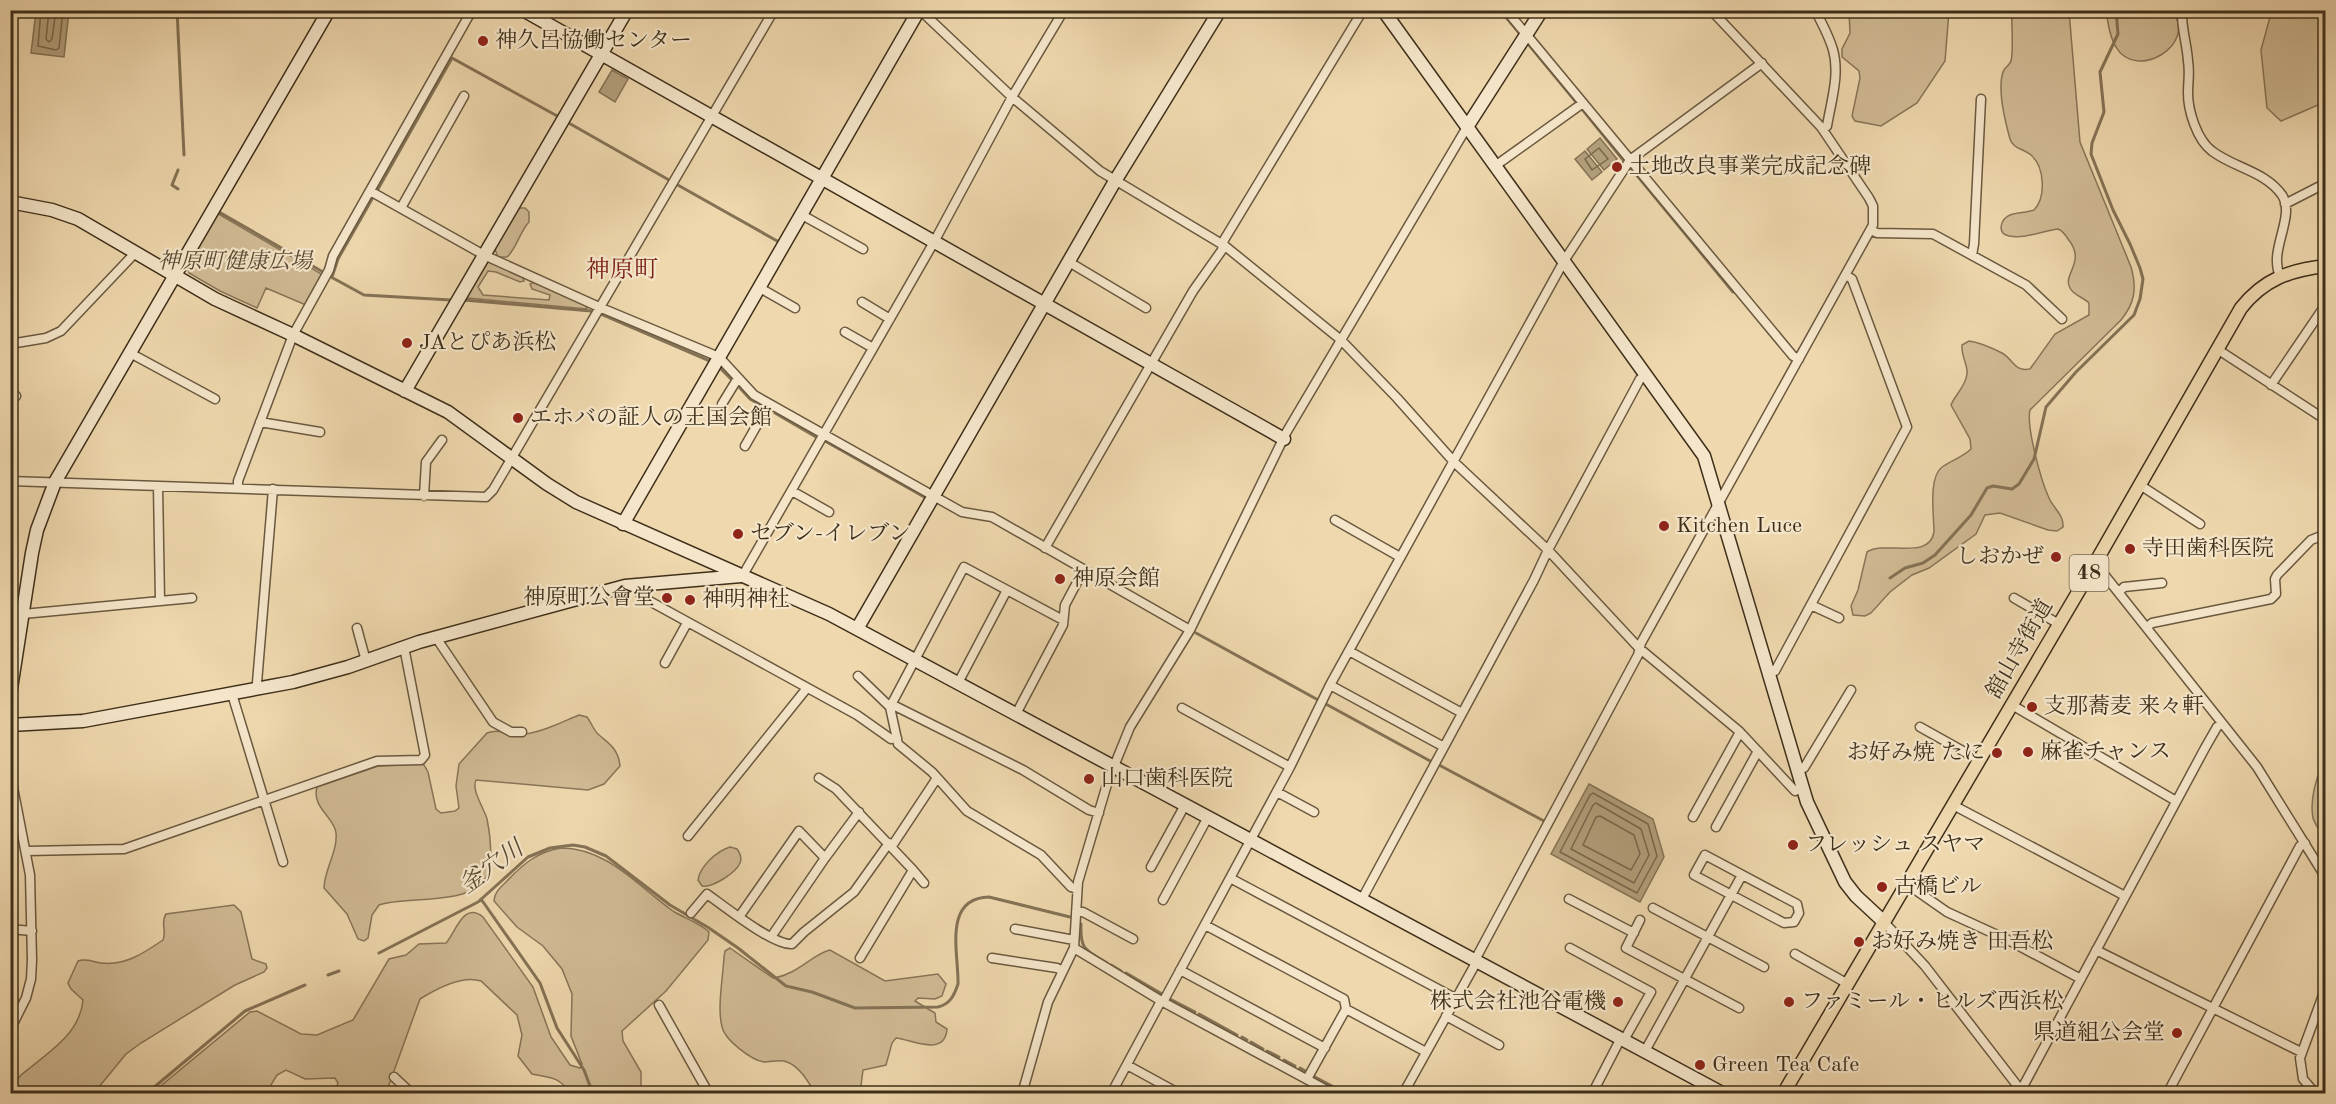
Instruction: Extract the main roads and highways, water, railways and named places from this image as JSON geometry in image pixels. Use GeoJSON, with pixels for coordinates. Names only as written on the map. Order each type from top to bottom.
{"type":"FeatureCollection","features":[{"type":"Feature","properties":{"kind":"main road","name":"舘山寺街道"},"geometry":{"type":"LineString","coordinates":[[1783,1094],[2248,299],[2264,284],[2280,276],[2294,271],[2325,266]]}},
{"type":"Feature","properties":{"kind":"water"},"geometry":{"type":"Polygon","coordinates":[[[36,11],[69,11],[64,57],[31,53],[36,11]]]}},
{"type":"Feature","properties":{"kind":"water"},"geometry":{"type":"Polygon","coordinates":[[[612,70],[628,79],[615,102],[599,92],[612,70]]]}},
{"type":"Feature","properties":{"kind":"water"},"geometry":{"type":"Polygon","coordinates":[[[1600,138],[1617,159],[1604,170],[1587,149],[1600,138]]]}},
{"type":"Feature","properties":{"kind":"water"},"geometry":{"type":"Polygon","coordinates":[[[1585,151],[1602,172],[1592,180],[1575,159],[1585,151]]]}},
{"type":"Feature","properties":{"kind":"water"},"geometry":{"type":"Polygon","coordinates":[[[1589,784],[1653,819],[1664,857],[1640,902],[1551,854],[1589,784]]]}},
{"type":"Feature","properties":{"kind":"waterway"},"geometry":{"type":"LineString","coordinates":[[177,10],[184,155]]}},
{"type":"Feature","properties":{"kind":"waterway"},"geometry":{"type":"LineString","coordinates":[[1500,10],[1520,34]]}},
{"type":"Feature","properties":{"kind":"waterway"},"geometry":{"type":"LineString","coordinates":[[1890,578],[1905,568],[1923,563],[1935,555],[1971,515],[1987,488],[1993,486],[2012,489],[2019,484],[2034,459],[2046,407],[2076,372],[2134,315],[2140,299],[2143,279],[2091,154],[2092,143],[2104,112],[2100,72],[2118,34],[2116,10]]}},
{"type":"Feature","properties":{"kind":"waterway"},"geometry":{"type":"LineString","coordinates":[[1529,45],[1576,102]]}},
{"type":"Feature","properties":{"kind":"waterway"},"geometry":{"type":"LineString","coordinates":[[378,189],[452,58],[559,117]]}},
{"type":"Feature","properties":{"kind":"waterway"},"geometry":{"type":"LineString","coordinates":[[1582,109],[1624,161]]}},
{"type":"Feature","properties":{"kind":"waterway"},"geometry":{"type":"LineString","coordinates":[[567,122],[669,180]]}},
{"type":"Feature","properties":{"kind":"waterway"},"geometry":{"type":"LineString","coordinates":[[1630,167],[1733,292]]}},
{"type":"Feature","properties":{"kind":"waterway"},"geometry":{"type":"LineString","coordinates":[[178,170],[172,185],[178,189]]}},
{"type":"Feature","properties":{"kind":"waterway"},"geometry":{"type":"LineString","coordinates":[[676,184],[779,242],[780,240]]}},
{"type":"Feature","properties":{"kind":"waterway"},"geometry":{"type":"LineString","coordinates":[[332,277],[338,259],[372,199]]}},
{"type":"Feature","properties":{"kind":"waterway"},"geometry":{"type":"LineString","coordinates":[[219,212],[323,272]]}},
{"type":"Feature","properties":{"kind":"waterway"},"geometry":{"type":"LineString","coordinates":[[331,277],[364,295],[451,300]]}},
{"type":"Feature","properties":{"kind":"waterway"},"geometry":{"type":"LineString","coordinates":[[464,300],[591,311]]}},
{"type":"Feature","properties":{"kind":"waterway"},"geometry":{"type":"LineString","coordinates":[[601,314],[710,361]]}},
{"type":"Feature","properties":{"kind":"waterway"},"geometry":{"type":"LineString","coordinates":[[719,367],[733,381]]}},
{"type":"Feature","properties":{"kind":"waterway"},"geometry":{"type":"LineString","coordinates":[[740,388],[750,399],[764,407]]}},
{"type":"Feature","properties":{"kind":"waterway"},"geometry":{"type":"LineString","coordinates":[[775,413],[816,437]]}},
{"type":"Feature","properties":{"kind":"waterway"},"geometry":{"type":"LineString","coordinates":[[1252,414],[1281,431]]}},
{"type":"Feature","properties":{"kind":"waterway"},"geometry":{"type":"LineString","coordinates":[[825,441],[926,498]]}},
{"type":"Feature","properties":{"kind":"waterway"},"geometry":{"type":"LineString","coordinates":[[10,607],[16,610]]}},
{"type":"Feature","properties":{"kind":"waterway"},"geometry":{"type":"LineString","coordinates":[[1196,633],[1320,701]]}},
{"type":"Feature","properties":{"kind":"waterway"},"geometry":{"type":"LineString","coordinates":[[1324,703],[1432,762]]}},
{"type":"Feature","properties":{"kind":"waterway"},"geometry":{"type":"LineString","coordinates":[[1439,765],[1544,821]]}},
{"type":"Feature","properties":{"kind":"waterway"},"geometry":{"type":"LineString","coordinates":[[379,953],[478,902],[528,857],[550,848],[573,845],[585,847],[606,856],[670,905],[738,948],[786,986],[812,992],[855,1008],[938,1007],[949,1002],[958,984],[956,930],[959,917],[964,907],[974,900],[989,897],[1070,917]]}},
{"type":"Feature","properties":{"kind":"waterway"},"geometry":{"type":"LineString","coordinates":[[481,899],[540,983],[557,1028],[584,1070],[593,1094]]}},
{"type":"Feature","properties":{"kind":"waterway"},"geometry":{"type":"LineString","coordinates":[[1079,922],[1083,945],[1107,963]]}},
{"type":"Feature","properties":{"kind":"waterway"},"geometry":{"type":"LineString","coordinates":[[1111,965],[1121,971]]}},
{"type":"Feature","properties":{"kind":"waterway","name":"釜穴川"},"geometry":{"type":"LineString","coordinates":[[328,975],[339,971]]}},
{"type":"Feature","properties":{"kind":"waterway"},"geometry":{"type":"LineString","coordinates":[[1126,973],[1162,994]]}},
{"type":"Feature","properties":{"kind":"waterway","name":"釜穴川"},"geometry":{"type":"LineString","coordinates":[[146,1094],[245,1011],[305,985]]}},
{"type":"Feature","properties":{"kind":"waterway"},"geometry":{"type":"LineString","coordinates":[[1170,999],[1195,1012]]}},
{"type":"Feature","properties":{"kind":"waterway"},"geometry":{"type":"LineString","coordinates":[[1199,1014],[1237,1035]]}},
{"type":"Feature","properties":{"kind":"waterway"},"geometry":{"type":"LineString","coordinates":[[1242,1037],[1247,1040]]}},
{"type":"Feature","properties":{"kind":"waterway"},"geometry":{"type":"LineString","coordinates":[[1251,1042],[1263,1049]]}},
{"type":"Feature","properties":{"kind":"waterway"},"geometry":{"type":"LineString","coordinates":[[1267,1051],[1279,1057]]}},
{"type":"Feature","properties":{"kind":"waterway"},"geometry":{"type":"LineString","coordinates":[[1284,1060],[1295,1066]]}},
{"type":"Feature","properties":{"kind":"waterway"},"geometry":{"type":"LineString","coordinates":[[1300,1068],[1307,1072]]}},
{"type":"Feature","properties":{"kind":"waterway"},"geometry":{"type":"LineString","coordinates":[[2320,1077],[2326,1068]]}},
{"type":"Feature","properties":{"kind":"waterway"},"geometry":{"type":"LineString","coordinates":[[1313,1076],[1347,1094]]}},
{"type":"Feature","properties":{"kind":"place","name":"神久呂協働センター"},"geometry":{"type":"Point","coordinates":[483,41]}},
{"type":"Feature","properties":{"kind":"place","name":"土地改良事業完成記念碑"},"geometry":{"type":"Point","coordinates":[1617,167]}},
{"type":"Feature","properties":{"kind":"place","name":"JAとぴあ浜松"},"geometry":{"type":"Point","coordinates":[407,343]}},
{"type":"Feature","properties":{"kind":"place","name":"エホバの証人の王国会館"},"geometry":{"type":"Point","coordinates":[518,418]}},
{"type":"Feature","properties":{"kind":"place","name":"Kitchen Luce"},"geometry":{"type":"Point","coordinates":[1664,526]}},
{"type":"Feature","properties":{"kind":"place","name":"セブン-イレブン"},"geometry":{"type":"Point","coordinates":[738,534]}},
{"type":"Feature","properties":{"kind":"place","name":"寺田歯科医院"},"geometry":{"type":"Point","coordinates":[2130,549]}},
{"type":"Feature","properties":{"kind":"place","name":"しおかぜ"},"geometry":{"type":"Point","coordinates":[2056,557]}},
{"type":"Feature","properties":{"kind":"place","name":"神原会館"},"geometry":{"type":"Point","coordinates":[1060,579]}},
{"type":"Feature","properties":{"kind":"place","name":"神原町公會堂"},"geometry":{"type":"Point","coordinates":[667,598]}},
{"type":"Feature","properties":{"kind":"place","name":"神明神社"},"geometry":{"type":"Point","coordinates":[690,600]}},
{"type":"Feature","properties":{"kind":"place","name":"支那蕎麦 来々軒"},"geometry":{"type":"Point","coordinates":[2032,707]}},
{"type":"Feature","properties":{"kind":"place","name":"麻雀チャンス"},"geometry":{"type":"Point","coordinates":[2028,752]}},
{"type":"Feature","properties":{"kind":"place","name":"お好み焼 たに"},"geometry":{"type":"Point","coordinates":[1997,753]}},
{"type":"Feature","properties":{"kind":"place","name":"山口歯科医院"},"geometry":{"type":"Point","coordinates":[1089,779]}},
{"type":"Feature","properties":{"kind":"place","name":"フレッシュ スヤマ"},"geometry":{"type":"Point","coordinates":[1793,845]}},
{"type":"Feature","properties":{"kind":"place","name":"古橋ビル"},"geometry":{"type":"Point","coordinates":[1882,887]}},
{"type":"Feature","properties":{"kind":"place","name":"お好み焼き 田吾松"},"geometry":{"type":"Point","coordinates":[1859,942]}},
{"type":"Feature","properties":{"kind":"place","name":"株式会社池谷電機"},"geometry":{"type":"Point","coordinates":[1618,1002]}},
{"type":"Feature","properties":{"kind":"place","name":"ファミール・ヒルズ西浜松"},"geometry":{"type":"Point","coordinates":[1789,1002]}},
{"type":"Feature","properties":{"kind":"place","name":"県道組公会堂"},"geometry":{"type":"Point","coordinates":[2177,1033]}},
{"type":"Feature","properties":{"kind":"place","name":"Green Tea Cafe"},"geometry":{"type":"Point","coordinates":[1700,1065]}},
{"type":"Feature","properties":{"kind":"district","name":"神原町"},"geometry":{"type":"Point","coordinates":[622,271]}},
{"type":"Feature","properties":{"kind":"park label","name":"神原町健康広場"},"geometry":{"type":"Point","coordinates":[235,262]}}]}
